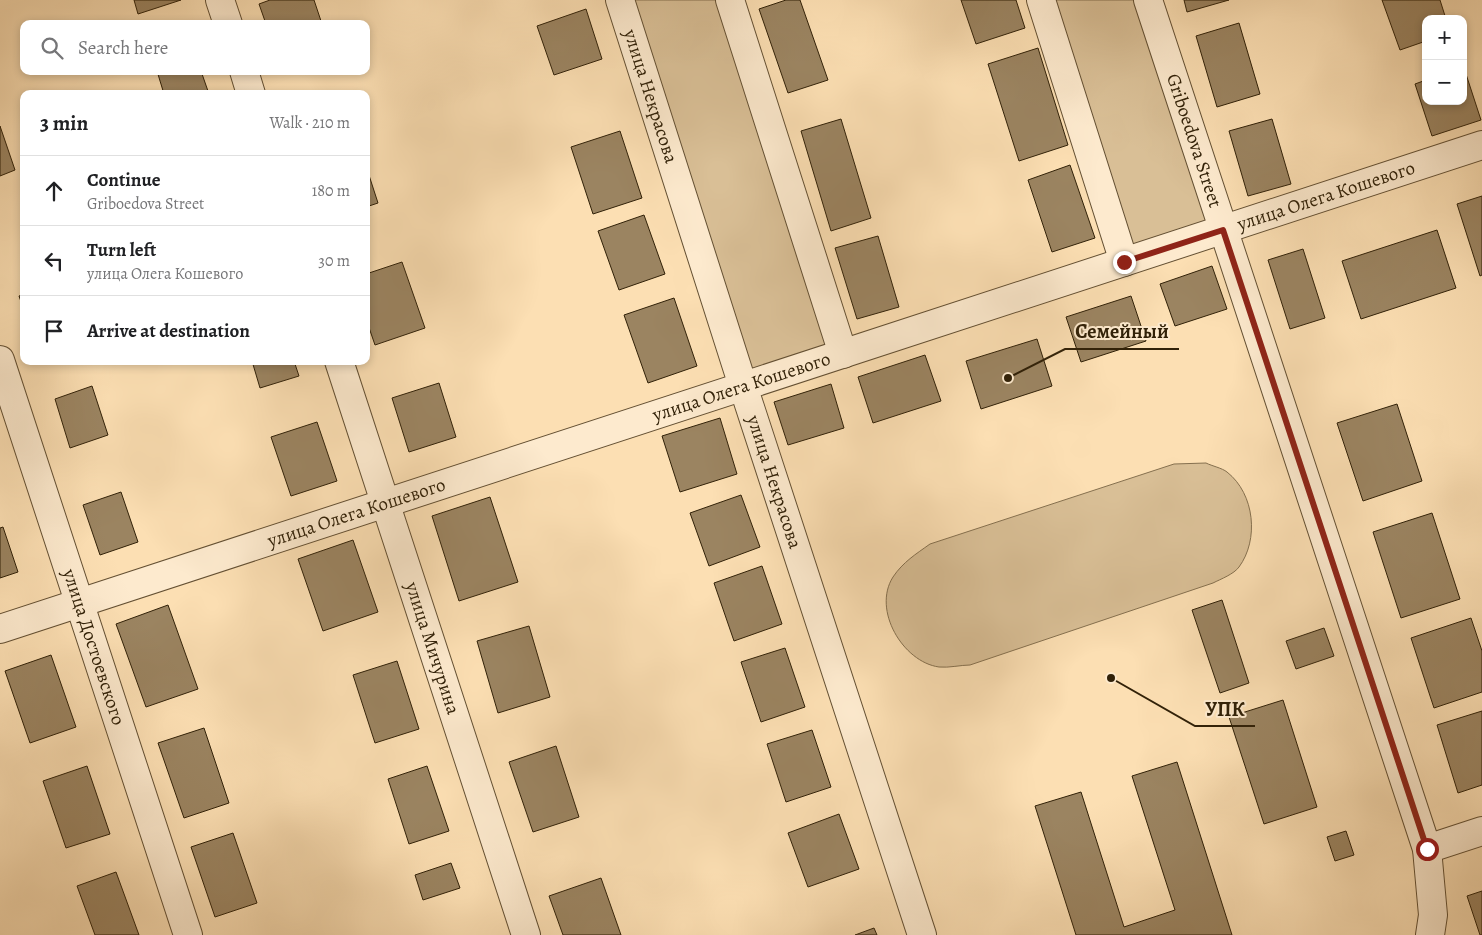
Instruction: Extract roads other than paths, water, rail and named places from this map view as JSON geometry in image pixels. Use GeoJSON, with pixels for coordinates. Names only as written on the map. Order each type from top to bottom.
{"type":"FeatureCollection","features":[{"type":"Feature","properties":{"kind":"street"},"geometry":{"type":"LineString","coordinates":[[220,0],[227,20]]}},
{"type":"Feature","properties":{"kind":"street","name":"улица Некрасова"},"geometry":{"type":"LineString","coordinates":[[620,0],[743,386],[922,935]]}},
{"type":"Feature","properties":{"kind":"street"},"geometry":{"type":"LineString","coordinates":[[730,0],[843,354]]}},
{"type":"Feature","properties":{"kind":"street"},"geometry":{"type":"LineString","coordinates":[[1041,0],[1124,262]]}},
{"type":"Feature","properties":{"kind":"street","name":"Griboedova Street"},"geometry":{"type":"LineString","coordinates":[[1148,0],[1427,849],[1433,915],[1430,935]]}},
{"type":"Feature","properties":{"kind":"street"},"geometry":{"type":"LineString","coordinates":[[245,75],[250,90]]}},
{"type":"Feature","properties":{"kind":"street","name":"улица Олега Кошевого"},"geometry":{"type":"LineString","coordinates":[[0,629],[1482,145]]}},
{"type":"Feature","properties":{"kind":"street","name":"улица Достоевского"},"geometry":{"type":"LineString","coordinates":[[0,360],[188,935]]}},
{"type":"Feature","properties":{"kind":"street","name":"улица Мичурина"},"geometry":{"type":"LineString","coordinates":[[340,365],[526,935]]}},
{"type":"Feature","properties":{"kind":"street"},"geometry":{"type":"LineString","coordinates":[[1427,849],[1482,831]]}},
{"type":"Feature","properties":{"kind":"place","name":"Семейный"},"geometry":{"type":"Point","coordinates":[1008,378]}},
{"type":"Feature","properties":{"kind":"place","name":"УПК"},"geometry":{"type":"Point","coordinates":[1111,678]}}]}
